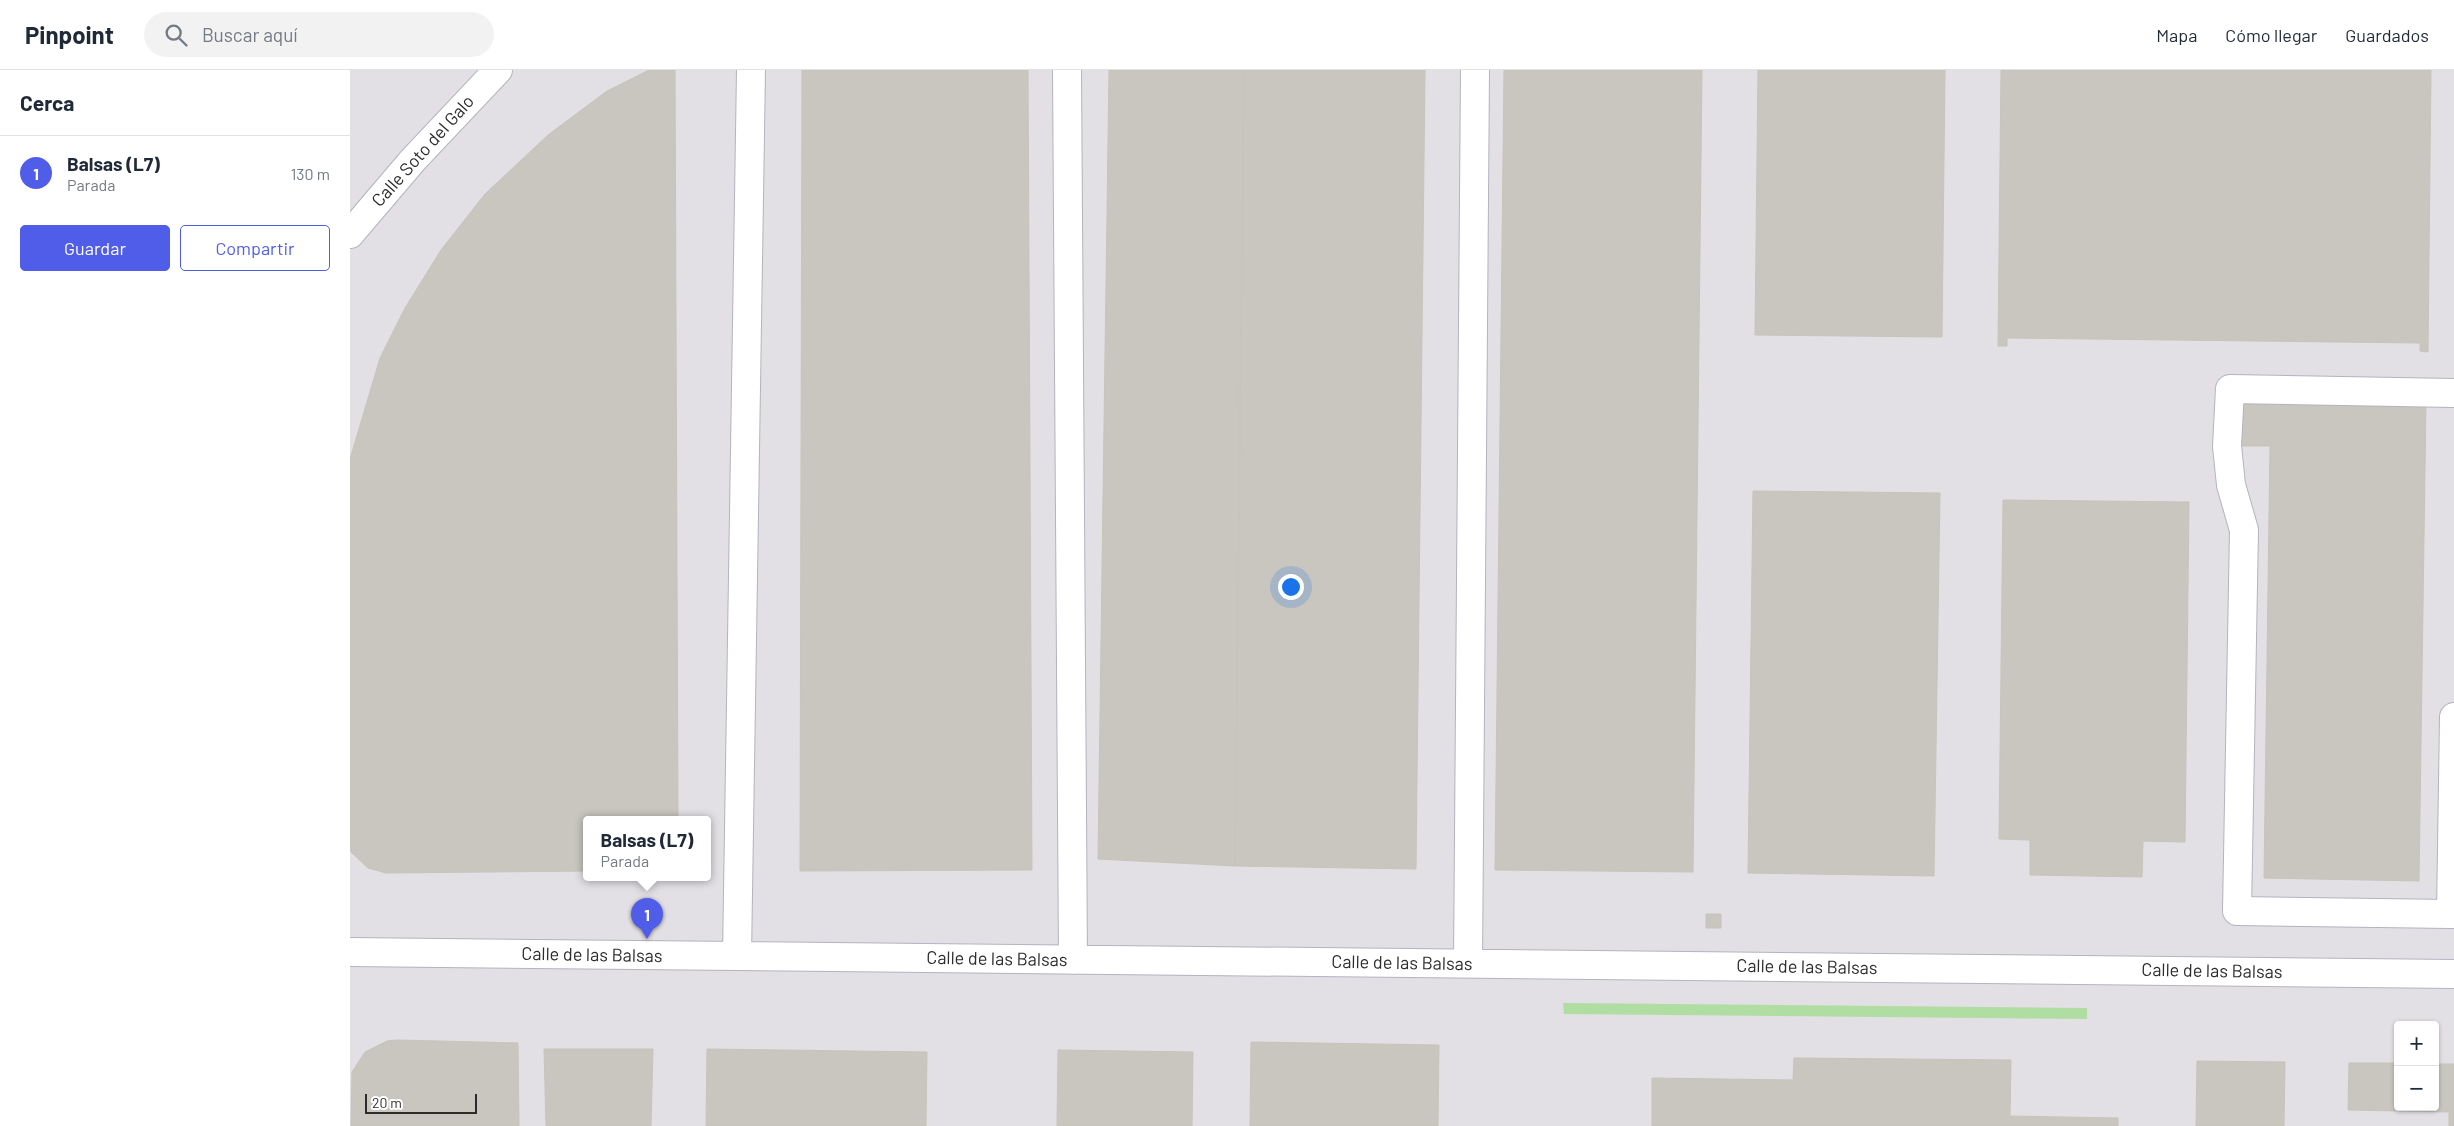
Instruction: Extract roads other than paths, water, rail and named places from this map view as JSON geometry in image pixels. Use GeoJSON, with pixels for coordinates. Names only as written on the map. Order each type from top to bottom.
{"type":"FeatureCollection","features":[{"type":"Feature","properties":{"kind":"street","name":"Calle Soto del Galo"},"geometry":{"type":"LineString","coordinates":[[350,234],[420,153],[498,70]]}},
{"type":"Feature","properties":{"kind":"street"},"geometry":{"type":"LineString","coordinates":[[737,956],[751,70]]}},
{"type":"Feature","properties":{"kind":"street"},"geometry":{"type":"LineString","coordinates":[[1067,70],[1073,960]]}},
{"type":"Feature","properties":{"kind":"street"},"geometry":{"type":"LineString","coordinates":[[1468,963],[1475,70]]}},
{"type":"Feature","properties":{"kind":"street"},"geometry":{"type":"LineString","coordinates":[[2454,393],[2230,389],[2227,446],[2230,485],[2244,530],[2237,911],[2453,914],[2454,717]]}},
{"type":"Feature","properties":{"kind":"street","name":"Calle de las Balsas"},"geometry":{"type":"LineString","coordinates":[[350,952],[2454,974]]}},
{"type":"Feature","properties":{"kind":"place","name":"Balsas (L7)"},"geometry":{"type":"Point","coordinates":[647,939]}}]}
